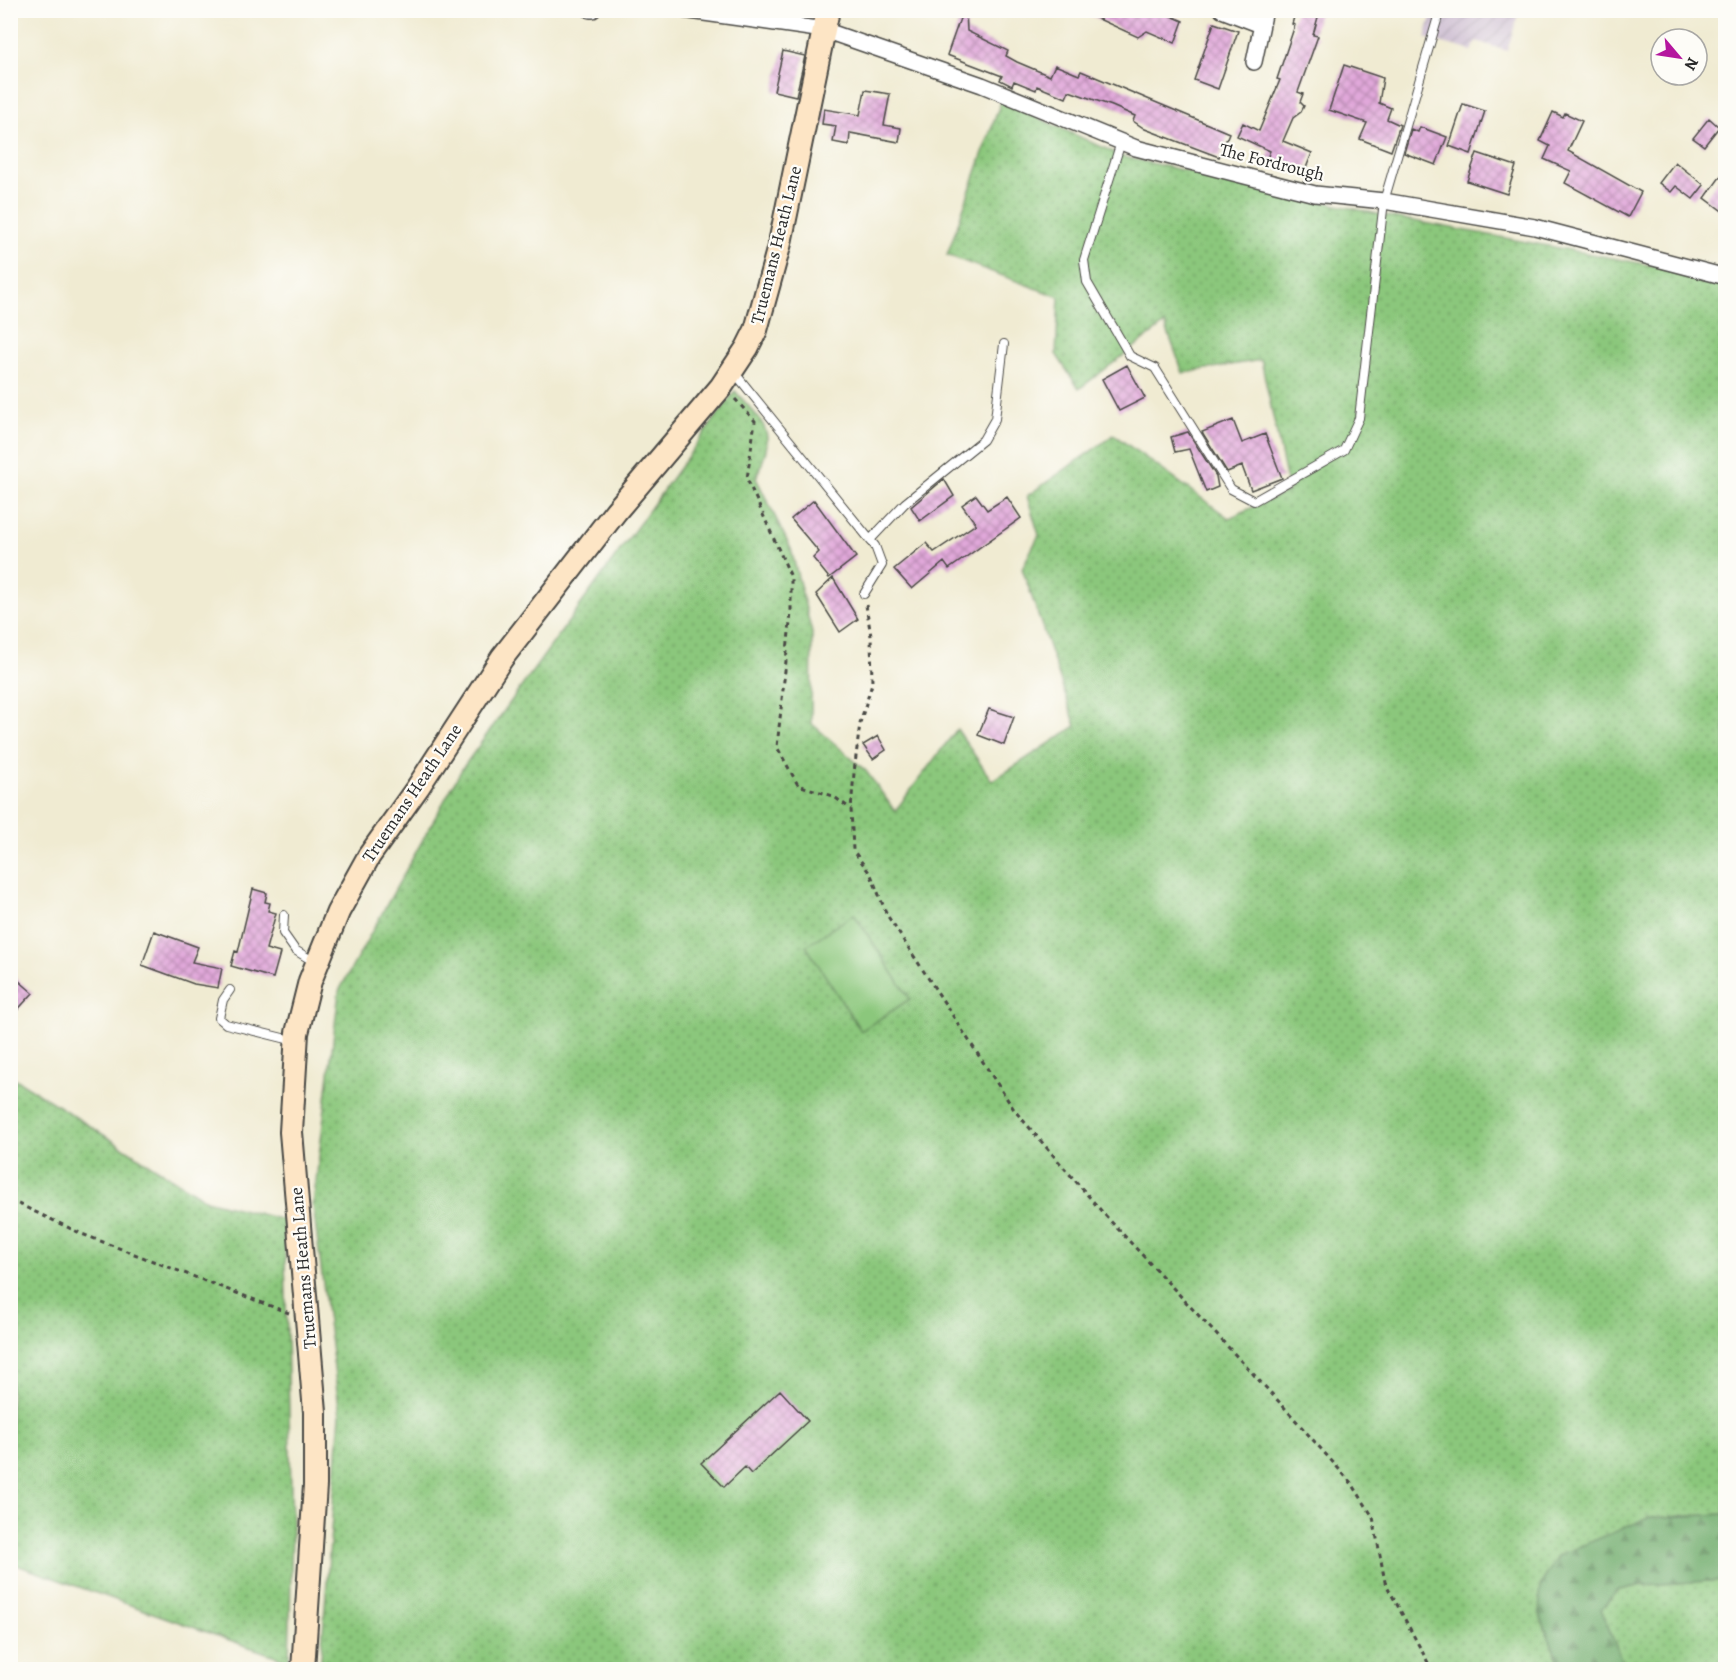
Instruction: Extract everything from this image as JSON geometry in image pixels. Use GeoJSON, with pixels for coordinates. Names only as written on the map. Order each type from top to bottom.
{"type":"FeatureCollection","features":[{"type":"Feature","properties":{"kind":"street","name":"The Fordrough"},"geometry":{"type":"LineString","coordinates":[[683,10],[826,20],[1121,142],[1315,194],[1384,201],[1535,227],[1725,277]]}},
{"type":"Feature","properties":{"kind":"street"},"geometry":{"type":"LineString","coordinates":[[1222,10],[1263,18],[1254,62]]}},
{"type":"Feature","properties":{"kind":"street","name":"Truemans Heath Lane"},"geometry":{"type":"LineString","coordinates":[[303,1670],[315,1485],[315,1412],[291,1132],[296,1042],[310,981],[338,912],[369,856],[502,658],[616,511],[733,371],[756,330],[780,243],[826,20]]}},
{"type":"Feature","properties":{"kind":"lane"},"geometry":{"type":"LineString","coordinates":[[1121,142],[1084,260],[1087,282],[1130,356],[1155,368],[1231,489],[1254,501],[1344,450],[1359,418],[1384,201],[1440,10]]}},
{"type":"Feature","properties":{"kind":"lane"},"geometry":{"type":"LineString","coordinates":[[870,540],[905,503],[983,440],[995,419],[1004,344]]}},
{"type":"Feature","properties":{"kind":"lane"},"geometry":{"type":"LineString","coordinates":[[733,371],[870,540],[882,565],[864,594]]}},
{"type":"Feature","properties":{"kind":"lane"},"geometry":{"type":"LineString","coordinates":[[284,915],[283,933],[295,950],[317,964]]}},
{"type":"Feature","properties":{"kind":"lane"},"geometry":{"type":"LineString","coordinates":[[230,990],[223,1000],[219,1018],[226,1024],[296,1042]]}},
{"type":"Feature","properties":{"kind":"path"},"geometry":{"type":"LineString","coordinates":[[729,394],[755,421],[747,479],[791,577],[791,613],[777,747],[798,785],[835,797],[851,809]]}},
{"type":"Feature","properties":{"kind":"path"},"geometry":{"type":"LineString","coordinates":[[864,594],[871,636],[872,684],[860,723],[851,809],[853,850],[871,875],[887,915],[1015,1111],[1104,1214],[1283,1406],[1353,1485],[1373,1517],[1383,1560],[1385,1582],[1432,1670]]}},
{"type":"Feature","properties":{"kind":"path"},"geometry":{"type":"LineString","coordinates":[[10,1200],[93,1238],[270,1308],[308,1318]]}},
{"type":"Feature","properties":{"kind":"shaded area"},"geometry":{"type":"Polygon","coordinates":[[[1424,11],[1519,11],[1507,51],[1476,41],[1472,51],[1425,38],[1432,13],[1424,11]]]}},
{"type":"Feature","properties":{"kind":"green space"},"geometry":{"type":"Polygon","coordinates":[[[1001,101],[1124,157],[1382,215],[1725,279],[1725,1514],[1648,1518],[1539,1613],[1562,1669],[320,1670],[340,1415],[313,1206],[339,991],[462,769],[735,391],[755,413],[765,430],[766,449],[756,478],[791,549],[812,633],[811,723],[866,771],[895,811],[957,729],[992,781],[1076,726],[1022,568],[1039,535],[1027,496],[1114,435],[1229,518],[1289,491],[1261,360],[1183,373],[1165,324],[1079,389],[1056,354],[1059,297],[947,255],[1001,101]]]}},
{"type":"Feature","properties":{"kind":"green space"},"geometry":{"type":"Polygon","coordinates":[[[854,914],[910,999],[861,1031],[806,946],[854,914]]]}},
{"type":"Feature","properties":{"kind":"green space"},"geometry":{"type":"Polygon","coordinates":[[[11,1076],[206,1200],[284,1220],[292,1527],[289,1661],[11,1563],[11,1076]]]}},
{"type":"Feature","properties":{"kind":"green space"},"geometry":{"type":"Polygon","coordinates":[[[1725,1514],[1725,1580],[1642,1585],[1616,1591],[1601,1609],[1625,1669],[1562,1669],[1539,1613],[1541,1584],[1559,1555],[1648,1518],[1725,1514]]]}},
{"type":"Feature","properties":{"kind":"green space"},"geometry":{"type":"Polygon","coordinates":[[[1725,1580],[1725,1669],[1625,1669],[1601,1609],[1616,1591],[1642,1585],[1725,1580]]]}},
{"type":"Feature","properties":{"kind":"building"},"geometry":{"type":"Polygon","coordinates":[[[963,10],[966,10],[967,31],[1008,51],[1006,56],[1017,62],[1050,76],[1055,65],[1079,75],[1081,71],[1229,133],[1219,157],[1145,129],[1133,121],[1135,116],[1112,106],[1069,91],[1066,98],[1037,86],[1036,90],[1014,81],[1012,86],[1000,80],[1002,76],[947,55],[963,10]]]}},
{"type":"Feature","properties":{"kind":"building"},"geometry":{"type":"Polygon","coordinates":[[[1079,10],[1157,10],[1183,21],[1175,43],[1147,31],[1138,37],[1079,10]]]}},
{"type":"Feature","properties":{"kind":"building"},"geometry":{"type":"Polygon","coordinates":[[[1296,10],[1320,10],[1313,35],[1318,36],[1298,92],[1303,94],[1300,102],[1304,106],[1301,112],[1293,118],[1283,141],[1312,153],[1304,173],[1267,158],[1270,151],[1237,136],[1243,123],[1259,131],[1280,80],[1277,79],[1295,25],[1292,24],[1296,10]]]}},
{"type":"Feature","properties":{"kind":"building"},"geometry":{"type":"Polygon","coordinates":[[[1214,23],[1238,31],[1218,89],[1194,80],[1214,23]]]}},
{"type":"Feature","properties":{"kind":"building"},"geometry":{"type":"Polygon","coordinates":[[[783,51],[805,56],[796,96],[774,91],[783,51]]]}},
{"type":"Feature","properties":{"kind":"building"},"geometry":{"type":"Polygon","coordinates":[[[1344,65],[1383,78],[1379,103],[1391,108],[1387,119],[1400,125],[1391,151],[1360,139],[1367,123],[1329,110],[1344,65]]]}},
{"type":"Feature","properties":{"kind":"building"},"geometry":{"type":"Polygon","coordinates":[[[865,90],[890,94],[884,125],[901,128],[899,142],[850,133],[849,145],[833,142],[836,126],[822,124],[824,109],[860,115],[865,90]]]}},
{"type":"Feature","properties":{"kind":"building"},"geometry":{"type":"Polygon","coordinates":[[[1463,104],[1485,111],[1471,154],[1449,146],[1463,104]]]}},
{"type":"Feature","properties":{"kind":"building"},"geometry":{"type":"Polygon","coordinates":[[[1553,112],[1563,117],[1565,113],[1582,121],[1568,151],[1641,192],[1628,217],[1565,183],[1571,171],[1544,159],[1550,146],[1540,141],[1553,112]]]}},
{"type":"Feature","properties":{"kind":"building"},"geometry":{"type":"Polygon","coordinates":[[[1709,118],[1719,127],[1704,146],[1693,138],[1709,118]]]}},
{"type":"Feature","properties":{"kind":"building"},"geometry":{"type":"Polygon","coordinates":[[[1420,127],[1447,137],[1436,165],[1404,153],[1411,129],[1418,132],[1420,127]]]}},
{"type":"Feature","properties":{"kind":"building"},"geometry":{"type":"Polygon","coordinates":[[[1477,153],[1516,166],[1507,194],[1467,181],[1477,153]]]}},
{"type":"Feature","properties":{"kind":"building"},"geometry":{"type":"Polygon","coordinates":[[[1675,162],[1704,185],[1693,199],[1676,186],[1671,192],[1659,183],[1675,162]]]}},
{"type":"Feature","properties":{"kind":"building"},"geometry":{"type":"Polygon","coordinates":[[[1725,170],[1725,213],[1705,198],[1725,170]]]}},
{"type":"Feature","properties":{"kind":"building"},"geometry":{"type":"Polygon","coordinates":[[[1127,365],[1145,398],[1119,411],[1102,379],[1127,365]]]}},
{"type":"Feature","properties":{"kind":"building"},"geometry":{"type":"Polygon","coordinates":[[[1233,420],[1242,443],[1265,434],[1282,478],[1251,490],[1242,466],[1227,472],[1202,432],[1233,420]]]}},
{"type":"Feature","properties":{"kind":"building"},"geometry":{"type":"Polygon","coordinates":[[[1188,432],[1216,476],[1218,487],[1206,492],[1189,449],[1175,452],[1171,437],[1188,432]]]}},
{"type":"Feature","properties":{"kind":"building"},"geometry":{"type":"Polygon","coordinates":[[[944,479],[954,496],[920,521],[911,507],[944,479]]]}},
{"type":"Feature","properties":{"kind":"building"},"geometry":{"type":"Polygon","coordinates":[[[976,495],[987,510],[1007,497],[1021,518],[949,569],[944,562],[912,589],[894,569],[926,543],[934,552],[976,524],[962,505],[976,495]]]}},
{"type":"Feature","properties":{"kind":"building"},"geometry":{"type":"Polygon","coordinates":[[[814,500],[856,557],[829,578],[813,558],[819,552],[791,519],[814,500]]]}},
{"type":"Feature","properties":{"kind":"building"},"geometry":{"type":"Polygon","coordinates":[[[833,578],[858,619],[840,632],[816,594],[833,578]]]}},
{"type":"Feature","properties":{"kind":"building"},"geometry":{"type":"Polygon","coordinates":[[[989,709],[1014,717],[1004,745],[978,735],[989,709]]]}},
{"type":"Feature","properties":{"kind":"building"},"geometry":{"type":"Polygon","coordinates":[[[878,736],[886,750],[873,759],[863,745],[878,736]]]}},
{"type":"Feature","properties":{"kind":"building"},"geometry":{"type":"Polygon","coordinates":[[[253,889],[267,893],[265,902],[270,903],[268,911],[276,913],[266,949],[280,953],[273,978],[231,966],[235,951],[238,952],[253,889]]]}},
{"type":"Feature","properties":{"kind":"building"},"geometry":{"type":"Polygon","coordinates":[[[154,931],[198,947],[192,962],[222,968],[218,988],[194,984],[142,965],[154,931]]]}},
{"type":"Feature","properties":{"kind":"building"},"geometry":{"type":"Polygon","coordinates":[[[10,973],[33,993],[10,1018],[10,973]]]}},
{"type":"Feature","properties":{"kind":"building"},"geometry":{"type":"Polygon","coordinates":[[[780,1390],[808,1421],[751,1474],[745,1467],[724,1487],[701,1463],[780,1390]]]}}]}
